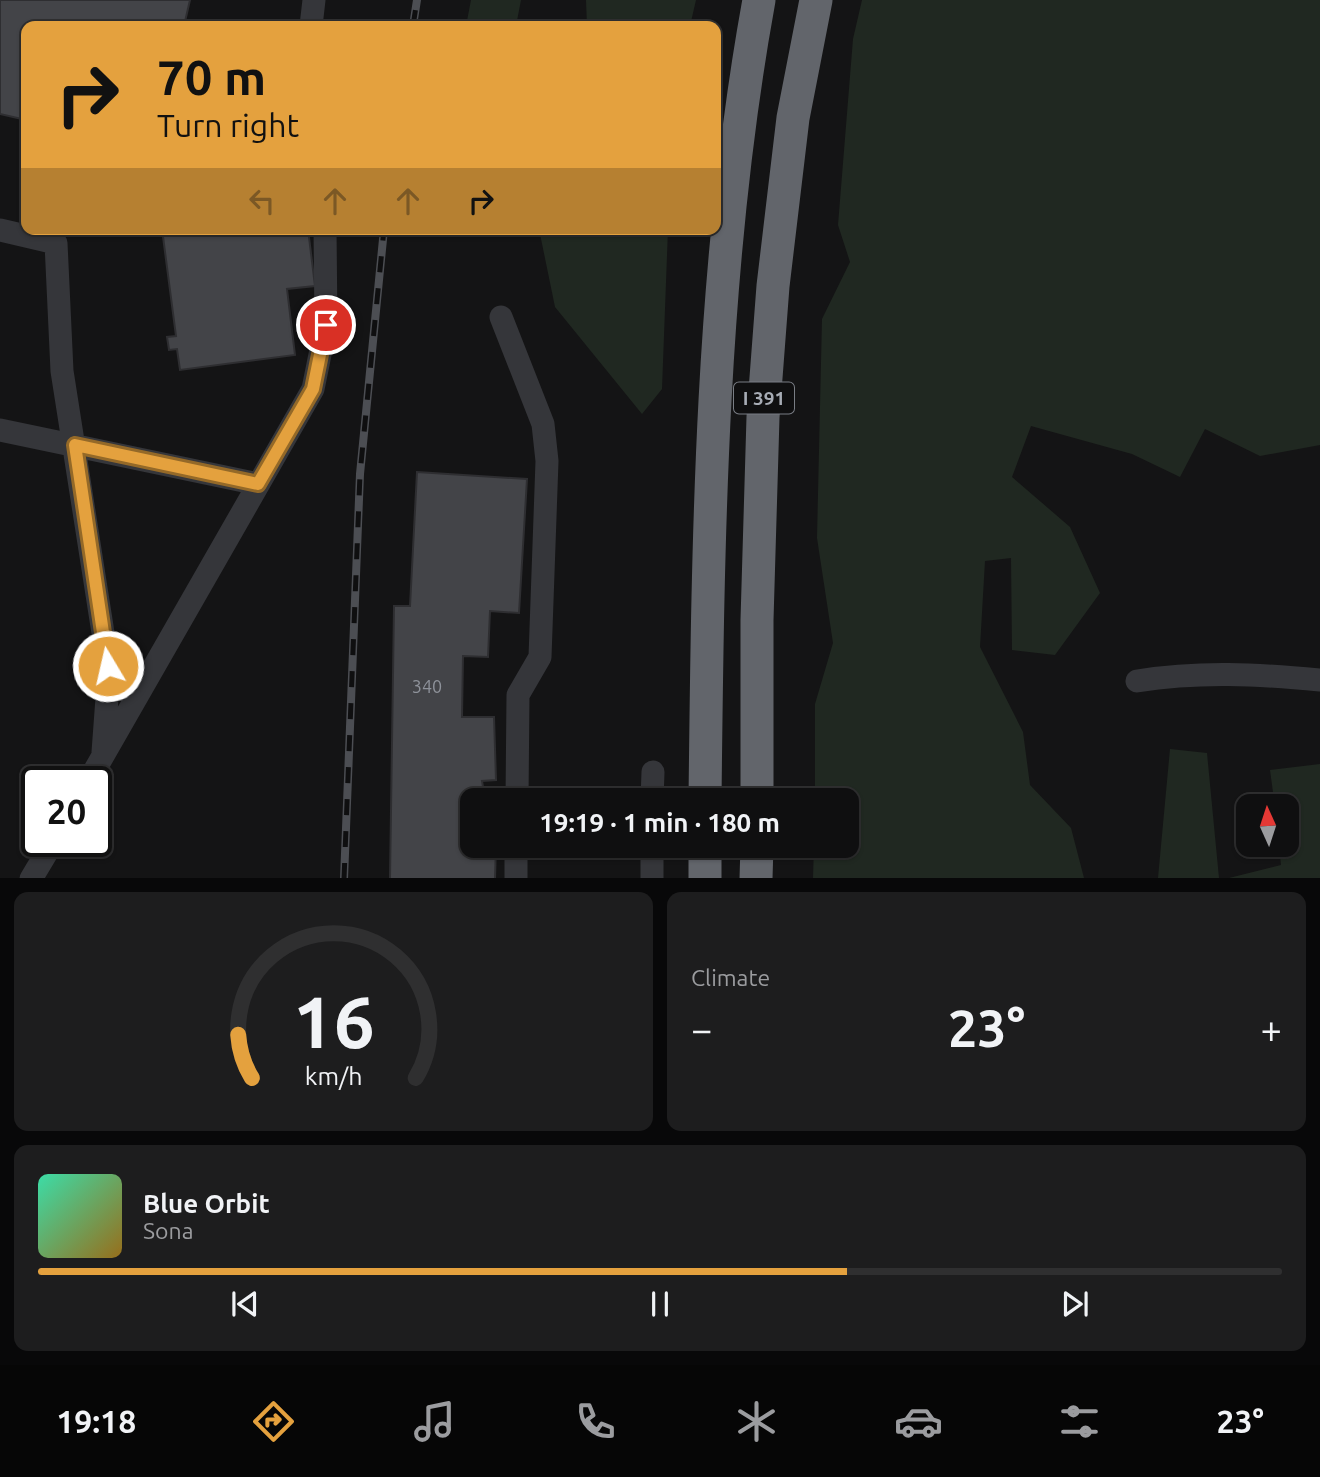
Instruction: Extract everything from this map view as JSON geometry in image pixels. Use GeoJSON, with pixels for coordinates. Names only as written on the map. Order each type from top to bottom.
{"type":"FeatureCollection","features":[{"type":"Feature","properties":{"kind":"highway","name":"I 391"},"geometry":{"type":"LineString","coordinates":[[705,788],[712,452],[719,327],[731,200],[759,0]]}},
{"type":"Feature","properties":{"kind":"highway","name":"I 391"},"geometry":{"type":"LineString","coordinates":[[757,788],[758,557],[762,417],[773,286],[793,118],[816,0]]}},
{"type":"Feature","properties":{"kind":"highway"},"geometry":{"type":"LineString","coordinates":[[705,858],[705,878]]}},
{"type":"Feature","properties":{"kind":"highway"},"geometry":{"type":"LineString","coordinates":[[757,858],[757,878]]}},
{"type":"Feature","properties":{"kind":"lane"},"geometry":{"type":"LineString","coordinates":[[312,21],[314,0]]}},
{"type":"Feature","properties":{"kind":"lane"},"geometry":{"type":"LineString","coordinates":[[0,230],[21,235]]}},
{"type":"Feature","properties":{"kind":"lane"},"geometry":{"type":"LineString","coordinates":[[22,235],[56,243],[62,371],[108,671],[103,757]]}},
{"type":"Feature","properties":{"kind":"lane"},"geometry":{"type":"LineString","coordinates":[[98,766],[313,389],[326,325],[325,235]]}},
{"type":"Feature","properties":{"kind":"lane"},"geometry":{"type":"LineString","coordinates":[[501,317],[543,424],[547,461],[540,657],[517,695],[517,788]]}},
{"type":"Feature","properties":{"kind":"lane"},"geometry":{"type":"LineString","coordinates":[[0,430],[258,484]]}},
{"type":"Feature","properties":{"kind":"lane"},"geometry":{"type":"LineString","coordinates":[[1137,681],[1183,674],[1238,672],[1320,680]]}},
{"type":"Feature","properties":{"kind":"lane"},"geometry":{"type":"LineString","coordinates":[[652,788],[653,772]]}},
{"type":"Feature","properties":{"kind":"lane"},"geometry":{"type":"LineString","coordinates":[[32,878],[44,857]]}},
{"type":"Feature","properties":{"kind":"lane"},"geometry":{"type":"LineString","coordinates":[[516,858],[516,878]]}},
{"type":"Feature","properties":{"kind":"lane"},"geometry":{"type":"LineString","coordinates":[[652,858],[652,878]]}},
{"type":"Feature","properties":{"kind":"shaded area"},"geometry":{"type":"Polygon","coordinates":[[[471,0],[521,0],[517,21],[467,21],[471,0]]]}},
{"type":"Feature","properties":{"kind":"shaded area"},"geometry":{"type":"Polygon","coordinates":[[[586,0],[696,0],[691,21],[587,21],[586,0]]]}},
{"type":"Feature","properties":{"kind":"shaded area"},"geometry":{"type":"Polygon","coordinates":[[[862,0],[1320,0],[1320,445],[1260,456],[1205,429],[1180,477],[1132,454],[1031,426],[1012,477],[1070,527],[1100,593],[1055,655],[1012,650],[1011,558],[985,561],[980,647],[1023,732],[1030,785],[1071,828],[1084,878],[813,878],[814,858],[859,858],[859,788],[815,788],[815,704],[833,643],[817,538],[822,319],[850,262],[838,225],[853,39],[862,0]]]}},
{"type":"Feature","properties":{"kind":"shaded area"},"geometry":{"type":"Polygon","coordinates":[[[540,235],[668,235],[662,389],[642,414],[555,307],[540,235]]]}},
{"type":"Feature","properties":{"kind":"shaded area"},"geometry":{"type":"Polygon","coordinates":[[[1170,749],[1207,753],[1219,878],[1158,878],[1170,749]]]}},
{"type":"Feature","properties":{"kind":"shaded area"},"geometry":{"type":"Polygon","coordinates":[[[1320,764],[1320,878],[1229,878],[1281,865],[1280,858],[1299,857],[1299,794],[1273,794],[1270,770],[1320,764]]]}},
{"type":"Feature","properties":{"kind":"building"},"geometry":{"type":"Polygon","coordinates":[[[0,0],[190,0],[185,21],[21,21],[21,119],[0,114],[0,0]]]}},
{"type":"Feature","properties":{"kind":"building"},"geometry":{"type":"Polygon","coordinates":[[[163,235],[309,235],[315,286],[287,289],[295,355],[180,370],[177,349],[169,350],[167,337],[176,336],[163,235]]]}},
{"type":"Feature","properties":{"kind":"building"},"geometry":{"type":"Polygon","coordinates":[[[417,472],[527,479],[519,613],[490,611],[488,657],[463,656],[462,717],[494,717],[496,780],[482,781],[483,787],[496,788],[460,788],[460,858],[496,858],[495,878],[390,878],[394,606],[410,606],[417,472]]]}},
{"type":"Feature","properties":{"kind":"railway"},"geometry":{"type":"LineString","coordinates":[[414,21],[417,0]]}},
{"type":"Feature","properties":{"kind":"railway"},"geometry":{"type":"LineString","coordinates":[[344,878],[360,474],[383,235]]}},
{"type":"Feature","properties":{"kind":"route"},"geometry":{"type":"LineString","coordinates":[[108,666],[75,445],[258,484],[313,389],[326,325]]}}]}
